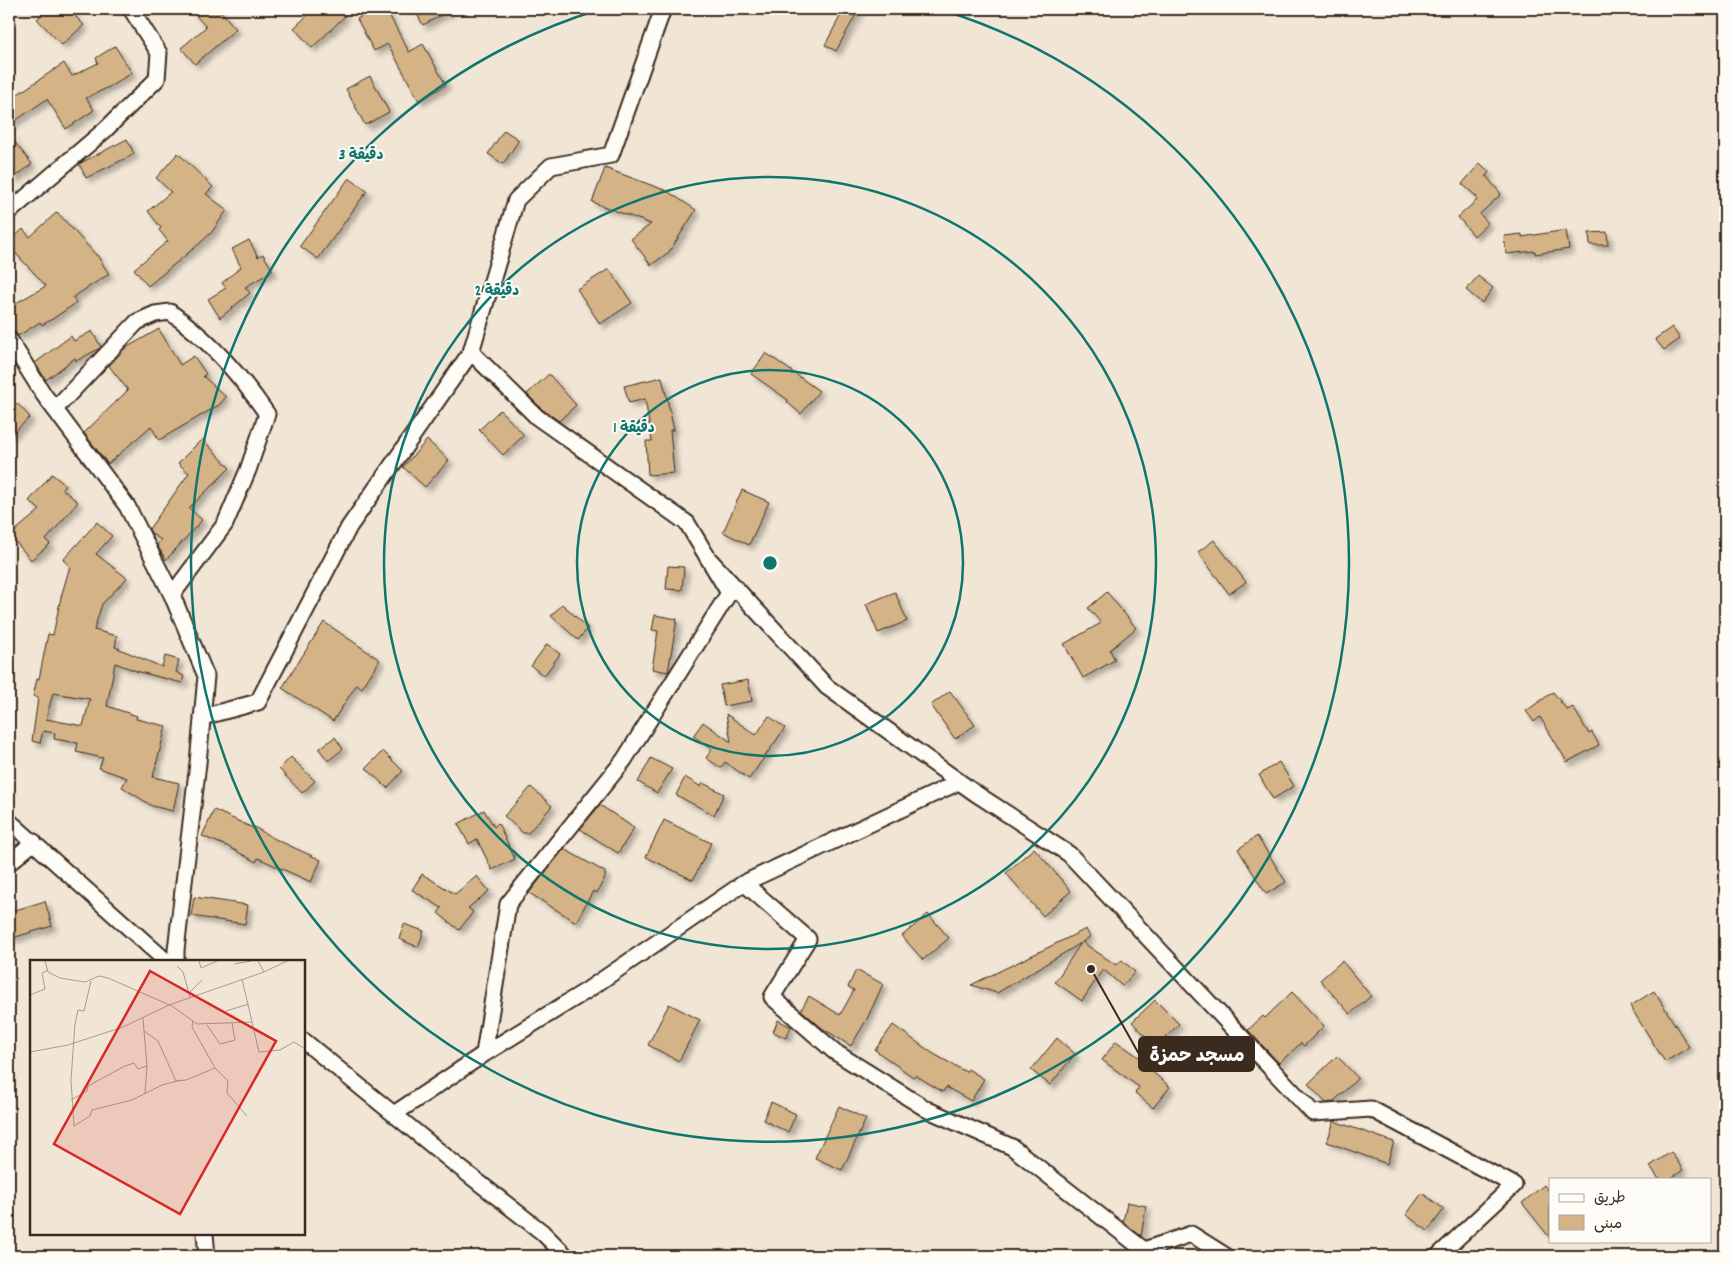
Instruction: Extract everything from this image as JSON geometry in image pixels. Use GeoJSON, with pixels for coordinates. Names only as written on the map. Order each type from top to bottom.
{"type":"FeatureCollection","features":[{"type":"Feature","properties":{"kind":"street"},"geometry":{"type":"LineString","coordinates":[[9,212],[105,130],[157,78],[159,54],[130,9]]}},
{"type":"Feature","properties":{"kind":"street"},"geometry":{"type":"LineString","coordinates":[[202,717],[258,702],[349,527],[471,352],[516,200],[551,166],[612,155],[663,9]]}},
{"type":"Feature","properties":{"kind":"street"},"geometry":{"type":"LineString","coordinates":[[55,409],[137,322],[155,314],[170,312],[188,325],[246,384],[268,414],[248,470],[225,524],[172,595]]}},
{"type":"Feature","properties":{"kind":"street"},"geometry":{"type":"LineString","coordinates":[[9,339],[55,409],[127,506],[172,595],[206,676],[176,960]]}},
{"type":"Feature","properties":{"kind":"street"},"geometry":{"type":"LineString","coordinates":[[471,352],[537,417],[687,523],[730,594],[624,760],[508,904],[484,1054]]}},
{"type":"Feature","properties":{"kind":"street"},"geometry":{"type":"LineString","coordinates":[[707,557],[827,687],[959,782],[1069,854],[1313,1113],[1372,1109],[1514,1185],[1438,1256]]}},
{"type":"Feature","properties":{"kind":"street"},"geometry":{"type":"LineString","coordinates":[[394,1114],[484,1054],[586,991],[744,883],[959,782]]}},
{"type":"Feature","properties":{"kind":"street"},"geometry":{"type":"LineString","coordinates":[[9,821],[165,960]]}},
{"type":"Feature","properties":{"kind":"street"},"geometry":{"type":"LineString","coordinates":[[9,863],[34,842]]}},
{"type":"Feature","properties":{"kind":"street"},"geometry":{"type":"LineString","coordinates":[[744,883],[808,939],[772,997],[835,1052],[928,1110],[1012,1147],[1144,1250],[1191,1234],[1226,1256]]}},
{"type":"Feature","properties":{"kind":"street"},"geometry":{"type":"LineString","coordinates":[[305,1042],[542,1232],[566,1256]]}},
{"type":"Feature","properties":{"kind":"street"},"geometry":{"type":"LineString","coordinates":[[205,1235],[207,1256]]}},
{"type":"Feature","properties":{"kind":"building"},"geometry":{"type":"Polygon","coordinates":[[[48,9],[68,9],[84,25],[62,45],[37,19],[48,9]]]}},
{"type":"Feature","properties":{"kind":"building"},"geometry":{"type":"Polygon","coordinates":[[[190,9],[219,9],[236,29],[195,64],[181,48],[206,27],[190,9]]]}},
{"type":"Feature","properties":{"kind":"building"},"geometry":{"type":"Polygon","coordinates":[[[314,9],[338,9],[345,16],[312,48],[294,28],[314,9]]]}},
{"type":"Feature","properties":{"kind":"building"},"geometry":{"type":"Polygon","coordinates":[[[375,9],[386,9],[409,52],[423,44],[446,85],[419,101],[388,44],[374,51],[357,19],[375,9]]]}},
{"type":"Feature","properties":{"kind":"building"},"geometry":{"type":"Polygon","coordinates":[[[414,9],[453,9],[423,25],[414,9]]]}},
{"type":"Feature","properties":{"kind":"building"},"geometry":{"type":"Polygon","coordinates":[[[844,9],[859,9],[836,51],[825,45],[844,9]]]}},
{"type":"Feature","properties":{"kind":"building"},"geometry":{"type":"Polygon","coordinates":[[[115,46],[132,73],[86,98],[94,110],[66,129],[47,99],[9,125],[9,100],[64,63],[72,76],[98,63],[96,58],[115,46]]]}},
{"type":"Feature","properties":{"kind":"building"},"geometry":{"type":"Polygon","coordinates":[[[370,76],[389,112],[365,125],[346,89],[370,76]]]}},
{"type":"Feature","properties":{"kind":"building"},"geometry":{"type":"Polygon","coordinates":[[[504,130],[519,140],[503,164],[488,154],[504,130]]]}},
{"type":"Feature","properties":{"kind":"building"},"geometry":{"type":"Polygon","coordinates":[[[9,135],[32,164],[14,178],[9,171],[9,135]]]}},
{"type":"Feature","properties":{"kind":"building"},"geometry":{"type":"Polygon","coordinates":[[[127,139],[134,154],[86,178],[79,164],[127,139]]]}},
{"type":"Feature","properties":{"kind":"building"},"geometry":{"type":"Polygon","coordinates":[[[178,153],[213,187],[206,194],[227,210],[212,232],[148,286],[134,269],[168,241],[148,211],[171,192],[156,178],[178,153]]]}},
{"type":"Feature","properties":{"kind":"building"},"geometry":{"type":"Polygon","coordinates":[[[1480,163],[1489,172],[1486,176],[1501,194],[1480,214],[1488,223],[1474,236],[1458,217],[1477,200],[1475,198],[1477,197],[1462,184],[1480,163]]]}},
{"type":"Feature","properties":{"kind":"building"},"geometry":{"type":"Polygon","coordinates":[[[605,168],[667,191],[696,210],[669,252],[651,265],[631,239],[651,224],[592,202],[605,168]]]}},
{"type":"Feature","properties":{"kind":"building"},"geometry":{"type":"Polygon","coordinates":[[[349,178],[367,191],[318,259],[300,246],[349,178]]]}},
{"type":"Feature","properties":{"kind":"building"},"geometry":{"type":"Polygon","coordinates":[[[57,212],[97,255],[109,274],[73,297],[76,303],[54,318],[42,325],[40,322],[18,336],[14,331],[9,330],[9,307],[46,286],[9,246],[9,242],[23,229],[30,237],[57,212]]]}},
{"type":"Feature","properties":{"kind":"building"},"geometry":{"type":"Polygon","coordinates":[[[1566,230],[1569,249],[1535,254],[1535,251],[1506,254],[1504,236],[1522,234],[1522,237],[1566,230]]]}},
{"type":"Feature","properties":{"kind":"building"},"geometry":{"type":"Polygon","coordinates":[[[1607,232],[1608,245],[1590,245],[1589,233],[1607,232]]]}},
{"type":"Feature","properties":{"kind":"building"},"geometry":{"type":"Polygon","coordinates":[[[249,240],[258,257],[263,254],[273,271],[245,287],[250,293],[220,318],[208,299],[226,288],[222,283],[241,267],[232,249],[249,240]]]}},
{"type":"Feature","properties":{"kind":"building"},"geometry":{"type":"Polygon","coordinates":[[[609,269],[632,303],[600,324],[577,289],[609,269]]]}},
{"type":"Feature","properties":{"kind":"building"},"geometry":{"type":"Polygon","coordinates":[[[1478,276],[1493,288],[1482,303],[1466,290],[1478,276]]]}},
{"type":"Feature","properties":{"kind":"building"},"geometry":{"type":"Polygon","coordinates":[[[1672,327],[1680,339],[1664,350],[1655,339],[1672,327]]]}},
{"type":"Feature","properties":{"kind":"building"},"geometry":{"type":"Polygon","coordinates":[[[159,329],[180,365],[194,356],[206,374],[203,376],[226,397],[219,405],[159,440],[151,426],[108,464],[84,433],[128,390],[109,366],[124,349],[159,329]]]}},
{"type":"Feature","properties":{"kind":"building"},"geometry":{"type":"Polygon","coordinates":[[[92,331],[101,347],[76,361],[75,358],[46,380],[35,363],[71,336],[74,341],[92,331]]]}},
{"type":"Feature","properties":{"kind":"building"},"geometry":{"type":"Polygon","coordinates":[[[766,353],[819,391],[801,414],[787,402],[788,400],[751,374],[766,353]]]}},
{"type":"Feature","properties":{"kind":"building"},"geometry":{"type":"Polygon","coordinates":[[[549,374],[576,405],[559,421],[543,410],[527,394],[549,374]]]}},
{"type":"Feature","properties":{"kind":"building"},"geometry":{"type":"Polygon","coordinates":[[[662,377],[674,430],[670,430],[674,473],[648,475],[646,441],[652,441],[645,399],[629,403],[624,386],[662,377]]]}},
{"type":"Feature","properties":{"kind":"building"},"geometry":{"type":"Polygon","coordinates":[[[17,403],[30,417],[9,437],[9,410],[17,403]]]}},
{"type":"Feature","properties":{"kind":"building"},"geometry":{"type":"Polygon","coordinates":[[[500,410],[524,435],[503,455],[479,430],[500,410]]]}},
{"type":"Feature","properties":{"kind":"building"},"geometry":{"type":"Polygon","coordinates":[[[202,439],[230,468],[189,508],[202,520],[166,560],[157,545],[161,540],[152,534],[149,529],[189,473],[178,463],[202,439]]]}},
{"type":"Feature","properties":{"kind":"building"},"geometry":{"type":"Polygon","coordinates":[[[427,440],[449,460],[425,487],[403,467],[427,440]]]}},
{"type":"Feature","properties":{"kind":"building"},"geometry":{"type":"Polygon","coordinates":[[[52,474],[65,485],[62,489],[78,502],[46,540],[50,544],[31,560],[10,535],[40,510],[29,501],[52,474]]]}},
{"type":"Feature","properties":{"kind":"building"},"geometry":{"type":"Polygon","coordinates":[[[742,490],[769,502],[749,545],[723,532],[742,490]]]}},
{"type":"Feature","properties":{"kind":"building"},"geometry":{"type":"Polygon","coordinates":[[[97,522],[112,536],[96,554],[127,578],[102,604],[94,630],[117,636],[115,647],[162,667],[165,656],[179,660],[176,672],[184,676],[182,683],[136,671],[115,663],[107,706],[137,716],[136,719],[166,726],[153,777],[179,783],[173,811],[152,806],[122,787],[127,778],[99,768],[103,758],[76,752],[78,743],[54,739],[55,733],[43,731],[40,743],[32,741],[38,698],[33,696],[37,679],[39,679],[48,634],[53,635],[70,566],[63,560],[97,522]],[[53,693],[46,719],[83,726],[90,699],[53,693]]]}},
{"type":"Feature","properties":{"kind":"building"},"geometry":{"type":"Polygon","coordinates":[[[1214,540],[1246,582],[1229,594],[1198,552],[1214,540]]]}},
{"type":"Feature","properties":{"kind":"building"},"geometry":{"type":"Polygon","coordinates":[[[668,566],[684,567],[682,590],[666,589],[668,566]]]}},
{"type":"Feature","properties":{"kind":"building"},"geometry":{"type":"Polygon","coordinates":[[[895,592],[907,621],[878,633],[866,604],[895,592]]]}},
{"type":"Feature","properties":{"kind":"building"},"geometry":{"type":"Polygon","coordinates":[[[1107,592],[1136,628],[1110,650],[1115,660],[1083,678],[1064,644],[1101,623],[1088,608],[1107,592]]]}},
{"type":"Feature","properties":{"kind":"building"},"geometry":{"type":"Polygon","coordinates":[[[562,604],[588,628],[578,640],[551,616],[562,604]]]}},
{"type":"Feature","properties":{"kind":"building"},"geometry":{"type":"Polygon","coordinates":[[[655,615],[677,619],[668,672],[652,669],[658,631],[652,630],[655,615]]]}},
{"type":"Feature","properties":{"kind":"building"},"geometry":{"type":"Polygon","coordinates":[[[324,622],[380,660],[362,688],[357,684],[333,721],[282,688],[324,622]]]}},
{"type":"Feature","properties":{"kind":"building"},"geometry":{"type":"Polygon","coordinates":[[[547,644],[560,654],[544,676],[531,666],[547,644]]]}},
{"type":"Feature","properties":{"kind":"building"},"geometry":{"type":"Polygon","coordinates":[[[748,680],[752,701],[724,706],[720,685],[748,680]]]}},
{"type":"Feature","properties":{"kind":"building"},"geometry":{"type":"Polygon","coordinates":[[[950,691],[975,725],[955,739],[931,705],[950,691]]]}},
{"type":"Feature","properties":{"kind":"building"},"geometry":{"type":"Polygon","coordinates":[[[1553,692],[1567,710],[1573,707],[1589,734],[1592,732],[1599,745],[1567,762],[1540,717],[1534,722],[1526,711],[1553,692]]]}},
{"type":"Feature","properties":{"kind":"building"},"geometry":{"type":"Polygon","coordinates":[[[726,714],[756,735],[769,716],[785,728],[749,779],[725,762],[721,768],[706,758],[712,749],[693,736],[703,722],[731,742],[726,714]]]}},
{"type":"Feature","properties":{"kind":"building"},"geometry":{"type":"Polygon","coordinates":[[[335,737],[343,749],[328,761],[319,749],[335,737]]]}},
{"type":"Feature","properties":{"kind":"building"},"geometry":{"type":"Polygon","coordinates":[[[383,751],[403,771],[387,788],[366,768],[383,751]]]}},
{"type":"Feature","properties":{"kind":"building"},"geometry":{"type":"Polygon","coordinates":[[[291,757],[315,781],[302,793],[279,769],[291,757]]]}},
{"type":"Feature","properties":{"kind":"building"},"geometry":{"type":"Polygon","coordinates":[[[651,758],[672,769],[657,793],[638,782],[651,758]]]}},
{"type":"Feature","properties":{"kind":"building"},"geometry":{"type":"Polygon","coordinates":[[[1279,762],[1294,786],[1273,799],[1259,775],[1279,762]]]}},
{"type":"Feature","properties":{"kind":"building"},"geometry":{"type":"Polygon","coordinates":[[[685,777],[701,787],[703,783],[724,794],[714,815],[676,795],[685,777]]]}},
{"type":"Feature","properties":{"kind":"building"},"geometry":{"type":"Polygon","coordinates":[[[531,787],[552,806],[528,833],[523,833],[504,816],[531,787]]]}},
{"type":"Feature","properties":{"kind":"building"},"geometry":{"type":"Polygon","coordinates":[[[600,805],[634,828],[618,853],[580,829],[600,805]]]}},
{"type":"Feature","properties":{"kind":"building"},"geometry":{"type":"Polygon","coordinates":[[[214,810],[254,827],[321,860],[311,882],[258,858],[256,862],[229,847],[202,836],[214,810]]]}},
{"type":"Feature","properties":{"kind":"building"},"geometry":{"type":"Polygon","coordinates":[[[484,810],[494,827],[498,823],[515,859],[492,870],[477,839],[469,844],[458,824],[484,810]]]}},
{"type":"Feature","properties":{"kind":"building"},"geometry":{"type":"Polygon","coordinates":[[[664,820],[711,843],[693,880],[646,857],[664,820]]]}},
{"type":"Feature","properties":{"kind":"building"},"geometry":{"type":"Polygon","coordinates":[[[1257,836],[1286,882],[1266,894],[1238,849],[1257,836]]]}},
{"type":"Feature","properties":{"kind":"building"},"geometry":{"type":"Polygon","coordinates":[[[1034,848],[1071,891],[1043,916],[1006,873],[1034,848]]]}},
{"type":"Feature","properties":{"kind":"building"},"geometry":{"type":"Polygon","coordinates":[[[564,849],[605,872],[605,877],[597,893],[593,891],[576,922],[529,893],[564,849]]]}},
{"type":"Feature","properties":{"kind":"building"},"geometry":{"type":"Polygon","coordinates":[[[422,874],[455,894],[477,876],[489,891],[468,908],[473,912],[459,930],[438,913],[442,908],[412,890],[422,874]]]}},
{"type":"Feature","properties":{"kind":"building"},"geometry":{"type":"Polygon","coordinates":[[[194,897],[248,905],[245,924],[191,916],[194,897]]]}},
{"type":"Feature","properties":{"kind":"building"},"geometry":{"type":"Polygon","coordinates":[[[45,901],[52,926],[9,939],[9,912],[45,901]]]}},
{"type":"Feature","properties":{"kind":"building"},"geometry":{"type":"Polygon","coordinates":[[[928,914],[949,938],[923,960],[902,936],[928,914]]]}},
{"type":"Feature","properties":{"kind":"building"},"geometry":{"type":"Polygon","coordinates":[[[404,924],[424,931],[418,947],[399,939],[404,924]]]}},
{"type":"Feature","properties":{"kind":"building"},"geometry":{"type":"Polygon","coordinates":[[[1086,929],[1090,937],[1082,942],[1116,965],[1122,960],[1135,972],[1122,986],[1103,969],[1082,1001],[1055,982],[1081,943],[997,993],[971,985],[1086,929]]]}},
{"type":"Feature","properties":{"kind":"building"},"geometry":{"type":"Polygon","coordinates":[[[1342,961],[1371,996],[1350,1014],[1320,980],[1342,961]]]}},
{"type":"Feature","properties":{"kind":"building"},"geometry":{"type":"Polygon","coordinates":[[[856,970],[883,984],[867,1019],[851,1046],[822,1028],[801,1010],[809,996],[840,1015],[854,990],[848,987],[856,970]]]}},
{"type":"Feature","properties":{"kind":"building"},"geometry":{"type":"Polygon","coordinates":[[[1654,991],[1689,1047],[1665,1062],[1630,1006],[1654,991]]]}},
{"type":"Feature","properties":{"kind":"building"},"geometry":{"type":"Polygon","coordinates":[[[1292,992],[1324,1026],[1304,1046],[1301,1043],[1279,1063],[1248,1030],[1263,1016],[1265,1018],[1292,992]]]}},
{"type":"Feature","properties":{"kind":"building"},"geometry":{"type":"Polygon","coordinates":[[[1155,1000],[1179,1024],[1156,1047],[1132,1022],[1155,1000]]]}},
{"type":"Feature","properties":{"kind":"building"},"geometry":{"type":"Polygon","coordinates":[[[669,1004],[700,1020],[679,1061],[648,1045],[669,1004]]]}},
{"type":"Feature","properties":{"kind":"building"},"geometry":{"type":"Polygon","coordinates":[[[778,1020],[791,1027],[786,1038],[773,1032],[778,1020]]]}},
{"type":"Feature","properties":{"kind":"building"},"geometry":{"type":"Polygon","coordinates":[[[893,1025],[932,1053],[966,1072],[968,1069],[984,1079],[971,1101],[946,1087],[943,1092],[915,1075],[913,1077],[875,1050],[893,1025]]]}},
{"type":"Feature","properties":{"kind":"building"},"geometry":{"type":"Polygon","coordinates":[[[1057,1038],[1075,1054],[1050,1085],[1031,1070],[1057,1038]]]}},
{"type":"Feature","properties":{"kind":"building"},"geometry":{"type":"Polygon","coordinates":[[[1116,1041],[1143,1060],[1141,1062],[1170,1087],[1153,1108],[1135,1093],[1139,1087],[1102,1060],[1116,1041]]]}},
{"type":"Feature","properties":{"kind":"building"},"geometry":{"type":"Polygon","coordinates":[[[1337,1056],[1358,1078],[1333,1102],[1326,1103],[1308,1084],[1337,1056]]]}},
{"type":"Feature","properties":{"kind":"building"},"geometry":{"type":"Polygon","coordinates":[[[771,1102],[796,1114],[788,1132],[763,1120],[771,1102]]]}},
{"type":"Feature","properties":{"kind":"building"},"geometry":{"type":"Polygon","coordinates":[[[839,1106],[866,1119],[842,1170],[815,1158],[839,1106]]]}},
{"type":"Feature","properties":{"kind":"building"},"geometry":{"type":"Polygon","coordinates":[[[1334,1121],[1394,1142],[1387,1164],[1327,1142],[1334,1121]]]}},
{"type":"Feature","properties":{"kind":"building"},"geometry":{"type":"Polygon","coordinates":[[[1671,1152],[1683,1170],[1671,1178],[1658,1178],[1650,1166],[1671,1152]]]}},
{"type":"Feature","properties":{"kind":"building"},"geometry":{"type":"Polygon","coordinates":[[[1544,1185],[1549,1192],[1549,1237],[1522,1203],[1544,1185]]]}},
{"type":"Feature","properties":{"kind":"building"},"geometry":{"type":"Polygon","coordinates":[[[1422,1193],[1444,1209],[1428,1231],[1406,1215],[1422,1193]]]}},
{"type":"Feature","properties":{"kind":"building"},"geometry":{"type":"Polygon","coordinates":[[[1127,1202],[1146,1206],[1141,1236],[1123,1222],[1127,1202]]]}},
{"type":"Feature","properties":{"kind":"place","name":"مسجد حمزة"},"geometry":{"type":"Point","coordinates":[1091,969]}}]}
